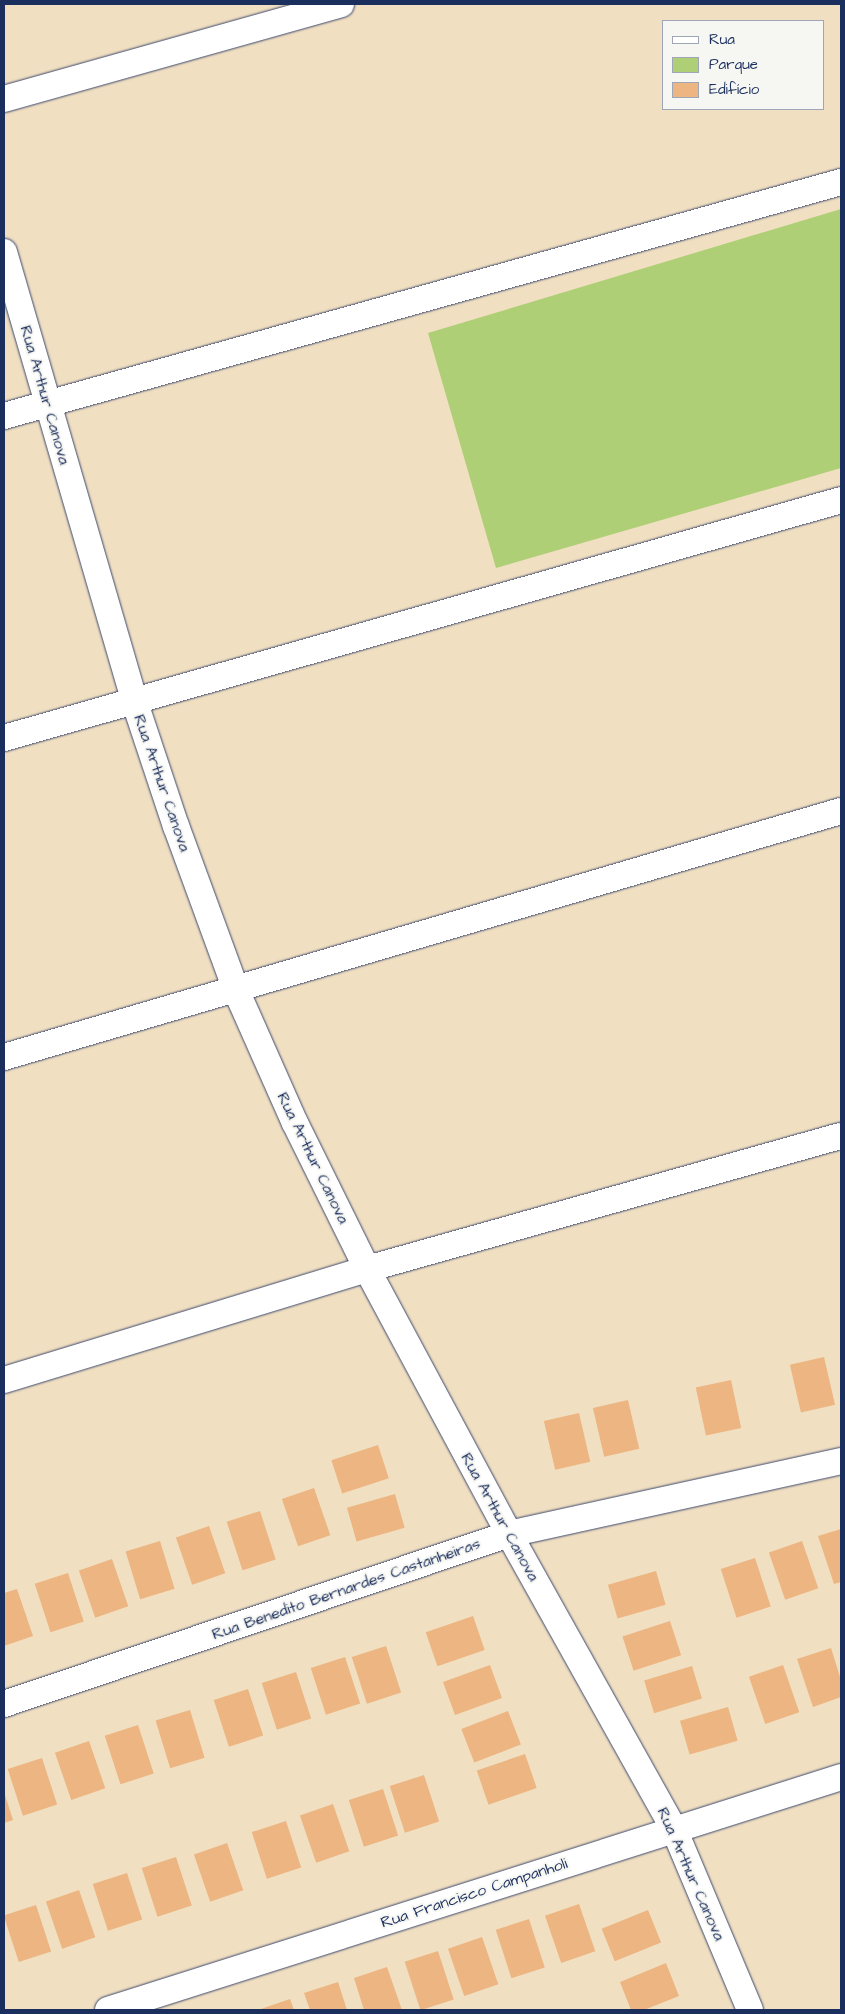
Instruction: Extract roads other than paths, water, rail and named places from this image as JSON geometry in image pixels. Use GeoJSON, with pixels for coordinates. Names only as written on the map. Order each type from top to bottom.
{"type":"FeatureCollection","features":[{"type":"Feature","properties":{"kind":"street"},"geometry":{"type":"LineString","coordinates":[[4,99],[340,4]]}},
{"type":"Feature","properties":{"kind":"street"},"geometry":{"type":"LineString","coordinates":[[4,416],[841,182]]}},
{"type":"Feature","properties":{"kind":"street","name":"Rua Arthur Canova"},"geometry":{"type":"LineString","coordinates":[[4,252],[134,700],[176,826],[236,990],[295,1123],[367,1269],[509,1534],[674,1829],[750,2010]]}},
{"type":"Feature","properties":{"kind":"street"},"geometry":{"type":"LineString","coordinates":[[4,738],[841,500]]}},
{"type":"Feature","properties":{"kind":"street"},"geometry":{"type":"LineString","coordinates":[[4,1057],[841,811]]}},
{"type":"Feature","properties":{"kind":"street"},"geometry":{"type":"LineString","coordinates":[[4,1380],[367,1269],[841,1136]]}},
{"type":"Feature","properties":{"kind":"street","name":"Rua Benedito Bernardes Castanheiras"},"geometry":{"type":"LineString","coordinates":[[4,1704],[509,1534],[841,1461]]}},
{"type":"Feature","properties":{"kind":"street","name":"Rua Francisco Campanholi"},"geometry":{"type":"LineString","coordinates":[[108,2010],[841,1777]]}}]}
